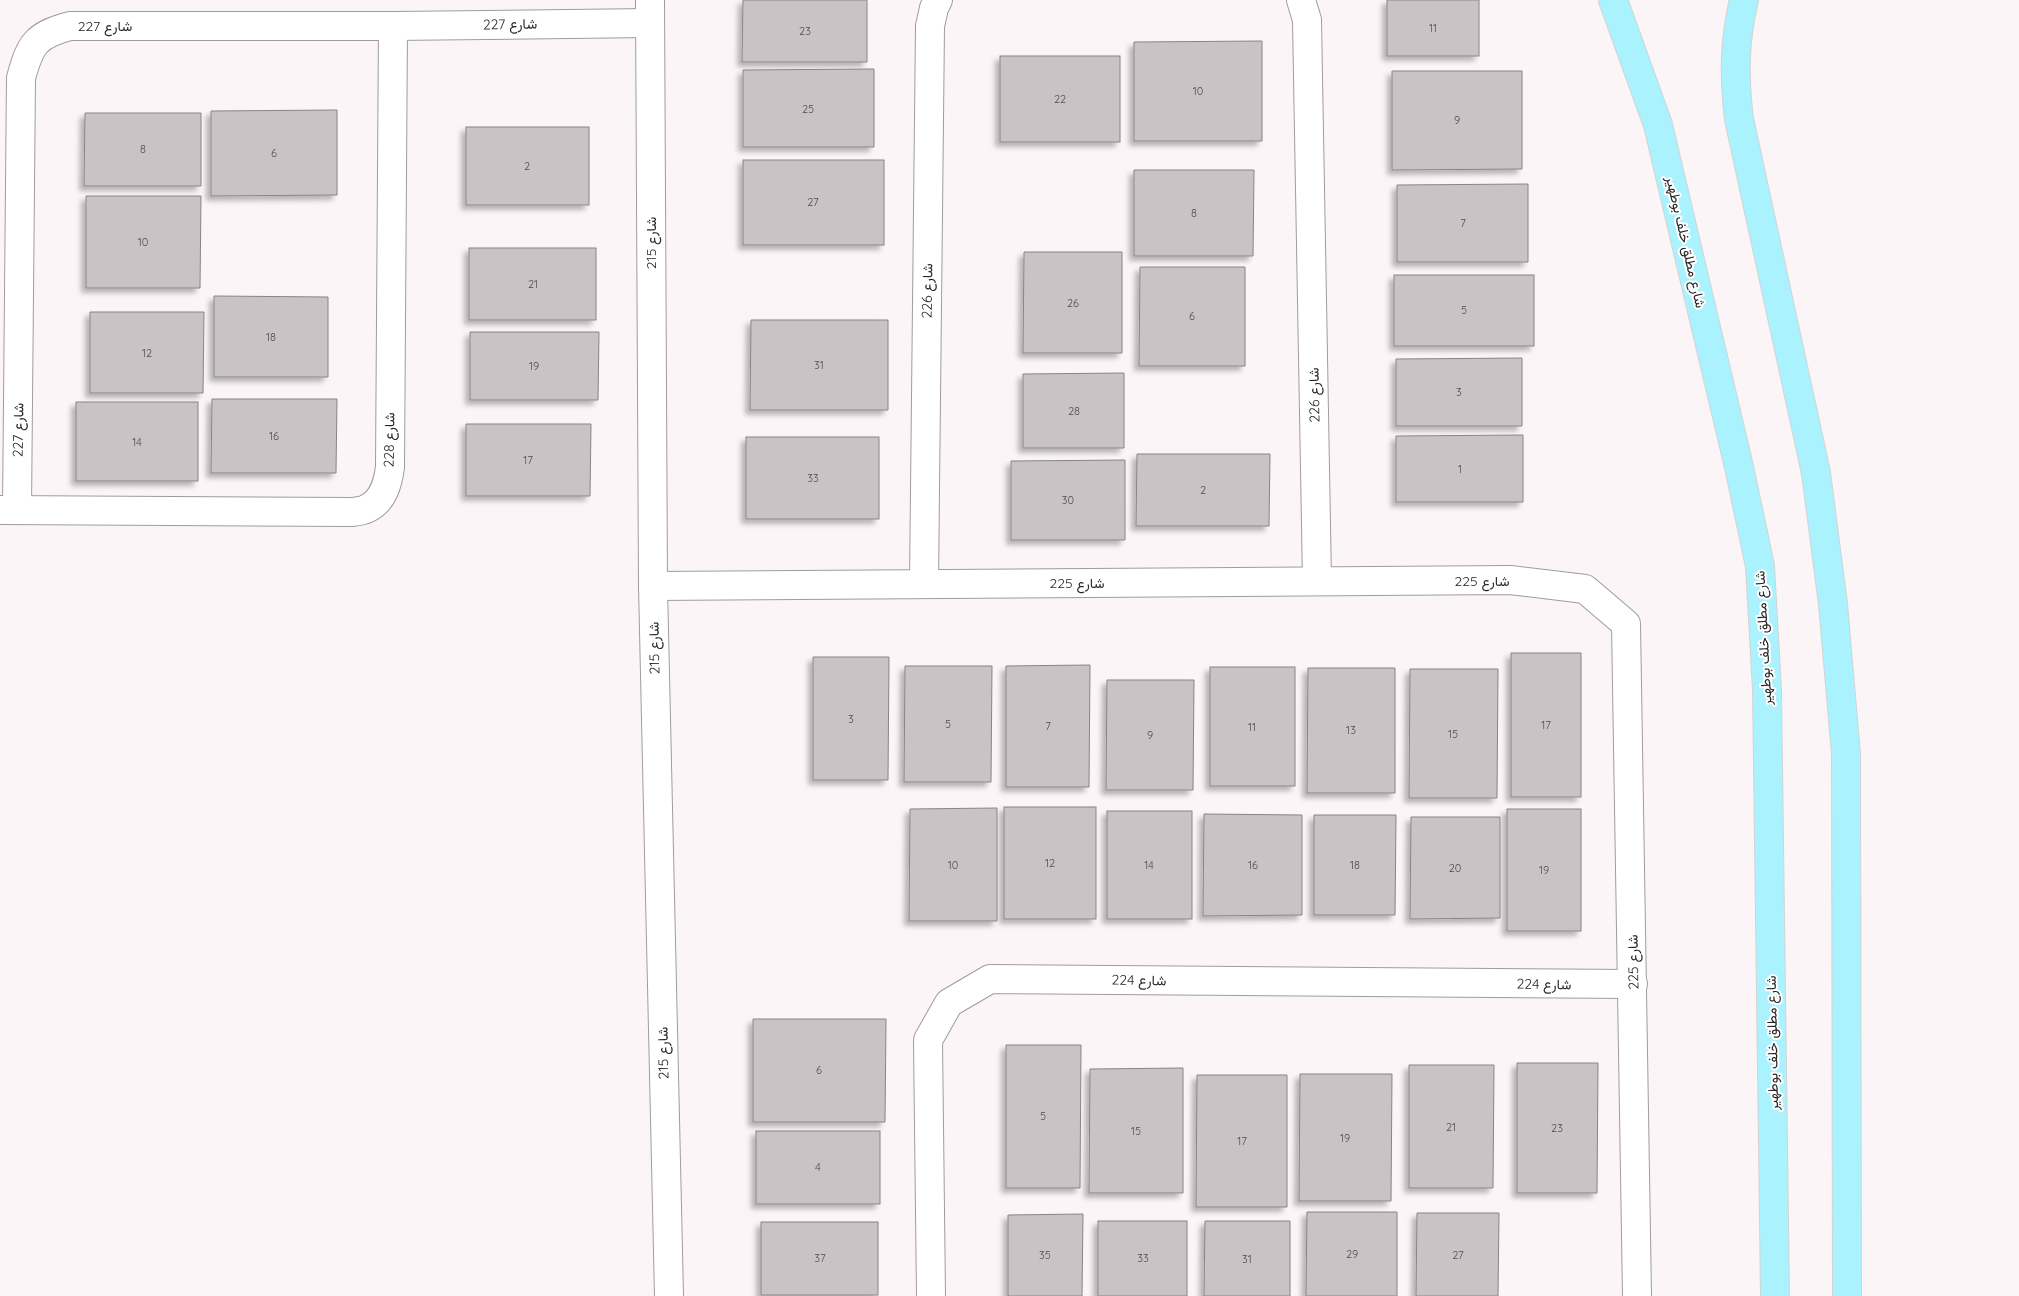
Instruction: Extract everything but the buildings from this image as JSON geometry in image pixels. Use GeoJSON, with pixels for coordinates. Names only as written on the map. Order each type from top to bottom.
{"type":"FeatureCollection","features":[{"type":"Feature","properties":{"kind":"main road","name":"شارع مطلق خلف بوطهير"},"geometry":{"type":"LineString","coordinates":[[1613,0],[1658,125],[1739,467],[1760,566],[1767,690],[1775,1296]]}},
{"type":"Feature","properties":{"kind":"main road"},"geometry":{"type":"LineString","coordinates":[[1744,0],[1737,27],[1735,79],[1739,119],[1816,473],[1833,604],[1846,754],[1847,1296]]}},
{"type":"Feature","properties":{"kind":"street","name":"شارع 226"},"geometry":{"type":"LineString","coordinates":[[924,584],[930,26],[938,0]]}},
{"type":"Feature","properties":{"kind":"street","name":"شارع 226"},"geometry":{"type":"LineString","coordinates":[[1301,0],[1307,20],[1317,581]]}},
{"type":"Feature","properties":{"kind":"street","name":"شارع 227"},"geometry":{"type":"LineString","coordinates":[[8,510],[21,78],[32,46],[50,31],[70,26],[393,26],[650,11]]}},
{"type":"Feature","properties":{"kind":"street","name":"شارع 215"},"geometry":{"type":"LineString","coordinates":[[650,11],[653,586],[669,1296]]}},
{"type":"Feature","properties":{"kind":"street","name":"شارع 228"},"geometry":{"type":"LineString","coordinates":[[8,510],[353,512],[369,508],[380,497],[387,485],[390,467],[393,26]]}},
{"type":"Feature","properties":{"kind":"street","name":"شارع 225"},"geometry":{"type":"LineString","coordinates":[[653,586],[1510,580],[1585,589],[1626,624],[1634,984],[1637,1296]]}},
{"type":"Feature","properties":{"kind":"street","name":"شارع 224"},"geometry":{"type":"LineString","coordinates":[[930,1296],[928,1040],[949,1003],[990,979],[1634,984]]}}]}
